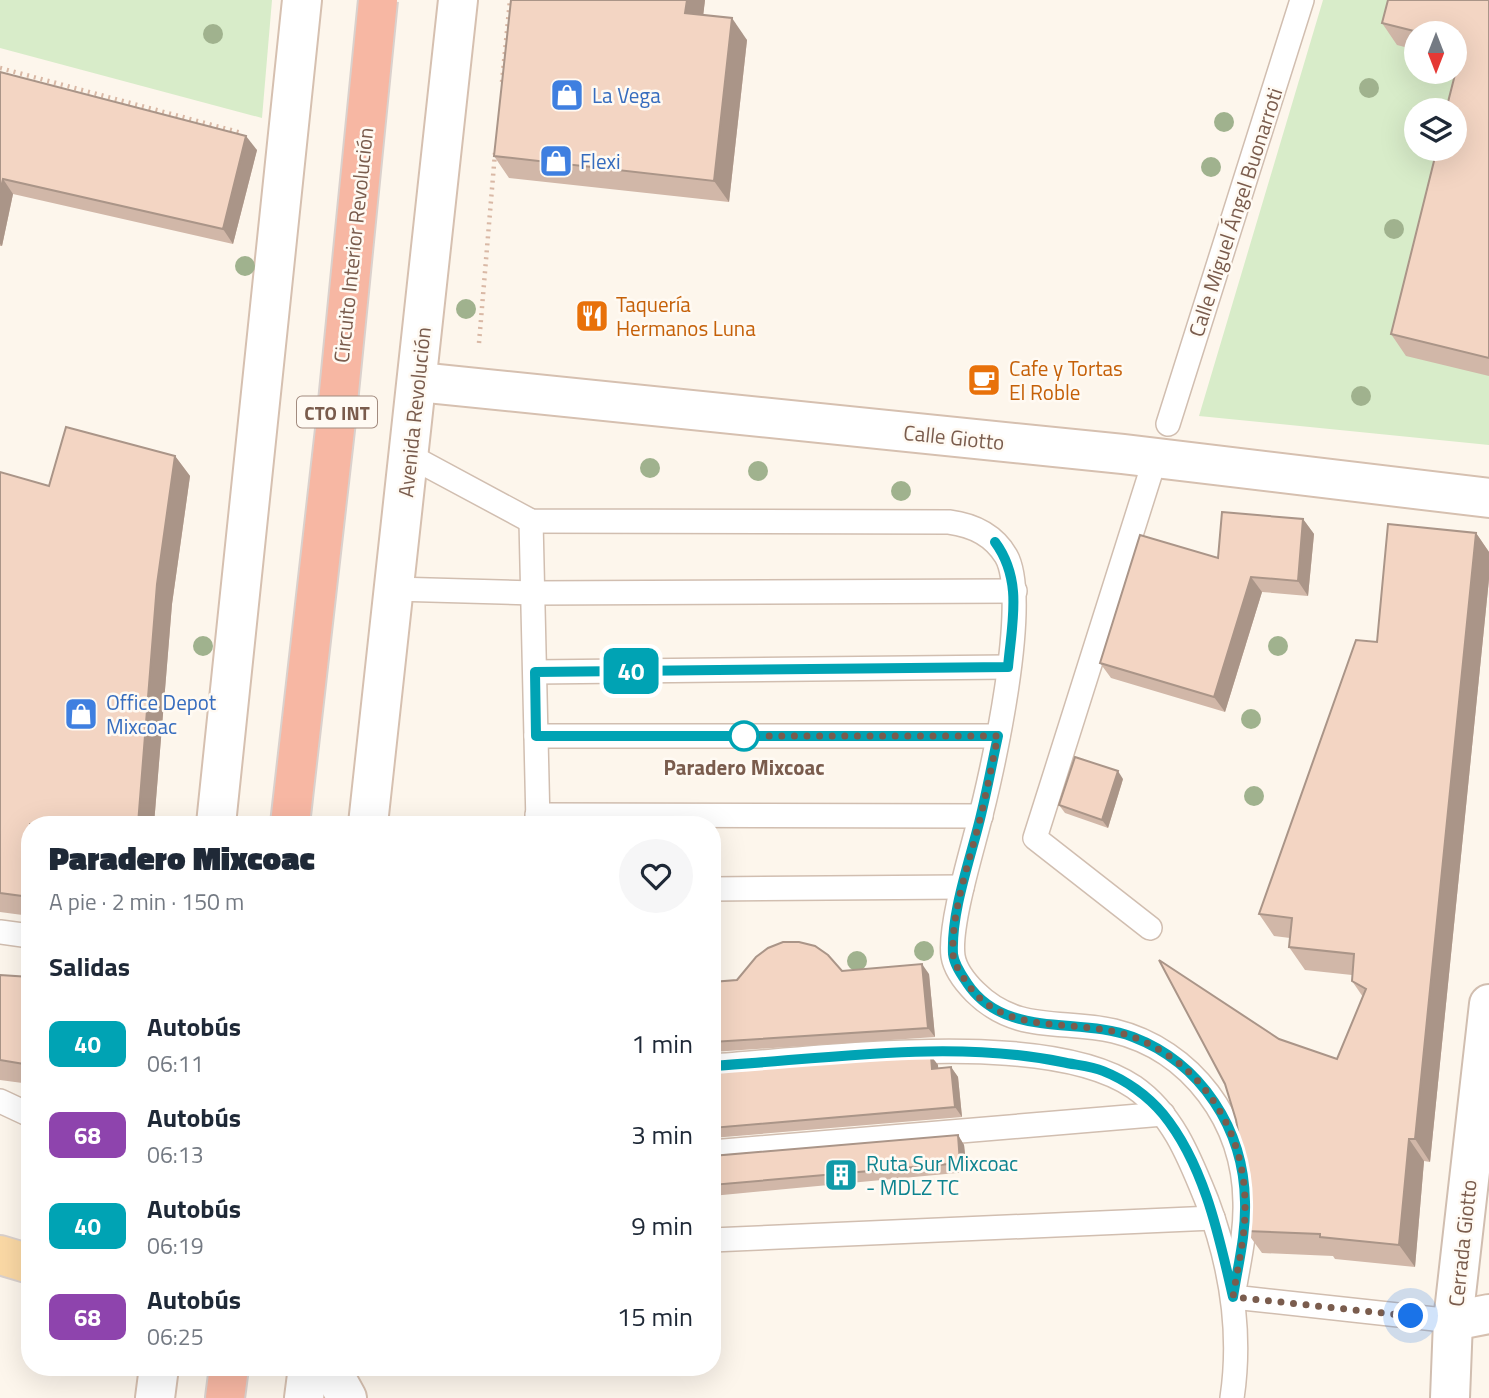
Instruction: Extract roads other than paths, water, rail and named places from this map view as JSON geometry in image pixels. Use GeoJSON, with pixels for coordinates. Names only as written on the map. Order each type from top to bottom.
{"type":"FeatureCollection","features":[{"type":"Feature","properties":{"kind":"highway","name":"Circuito Interior Revolución"},"geometry":{"type":"LineString","coordinates":[[291,816],[337,412],[378,0]]}},
{"type":"Feature","properties":{"kind":"highway"},"geometry":{"type":"LineString","coordinates":[[225,1398],[228,1376]]}},
{"type":"Feature","properties":{"kind":"main road"},"geometry":{"type":"LineString","coordinates":[[217,816],[302,0]]}},
{"type":"Feature","properties":{"kind":"main road","name":"Avenida Revolución"},"geometry":{"type":"LineString","coordinates":[[369,816],[458,0]]}},
{"type":"Feature","properties":{"kind":"main road","name":"Calle Giotto"},"geometry":{"type":"LineString","coordinates":[[418,383],[1162,442],[1489,499]]}},
{"type":"Feature","properties":{"kind":"main road","name":"Cerrada Giotto"},"geometry":{"type":"LineString","coordinates":[[1450,1398],[1471,1318],[1489,1004]]}},
{"type":"Feature","properties":{"kind":"main road"},"geometry":{"type":"LineString","coordinates":[[0,1255],[21,1261]]}},
{"type":"Feature","properties":{"kind":"main road"},"geometry":{"type":"LineString","coordinates":[[155,1398],[158,1376]]}},
{"type":"Feature","properties":{"kind":"main road"},"geometry":{"type":"LineString","coordinates":[[304,1398],[307,1376]]}},
{"type":"Feature","properties":{"kind":"main road"},"geometry":{"type":"LineString","coordinates":[[335,1376],[347,1398]]}},
{"type":"Feature","properties":{"kind":"lane","name":"Calle Miguel Ángel Buonarroti"},"geometry":{"type":"LineString","coordinates":[[1150,928],[1035,838],[1302,0]]}},
{"type":"Feature","properties":{"kind":"lane"},"geometry":{"type":"LineString","coordinates":[[410,456],[531,521],[949,522],[966,524],[995,542],[1009,565],[1015,591],[1008,667],[998,736],[962,887],[953,956],[970,987],[983,1000],[1017,1018],[1036,1023],[1111,1030],[1160,1049],[1184,1065],[1219,1106],[1232,1135],[1242,1171],[1245,1200],[1245,1228],[1233,1297]]}},
{"type":"Feature","properties":{"kind":"lane"},"geometry":{"type":"LineString","coordinates":[[531,521],[538,816]]}},
{"type":"Feature","properties":{"kind":"lane"},"geometry":{"type":"LineString","coordinates":[[394,589],[533,593],[1015,591]]}},
{"type":"Feature","properties":{"kind":"lane"},"geometry":{"type":"LineString","coordinates":[[535,672],[1008,667]]}},
{"type":"Feature","properties":{"kind":"lane"},"geometry":{"type":"LineString","coordinates":[[536,736],[998,736]]}},
{"type":"Feature","properties":{"kind":"lane"},"geometry":{"type":"LineString","coordinates":[[721,818],[981,816]]}},
{"type":"Feature","properties":{"kind":"lane"},"geometry":{"type":"LineString","coordinates":[[721,889],[962,887]]}},
{"type":"Feature","properties":{"kind":"lane"},"geometry":{"type":"LineString","coordinates":[[0,932],[21,935]]}},
{"type":"Feature","properties":{"kind":"lane"},"geometry":{"type":"LineString","coordinates":[[721,1065],[959,1050],[1036,1056],[1103,1070],[1135,1088],[1163,1114],[1185,1148],[1213,1218],[1233,1297],[1237,1337],[1232,1398]]}},
{"type":"Feature","properties":{"kind":"lane"},"geometry":{"type":"LineString","coordinates":[[0,1101],[21,1111]]}},
{"type":"Feature","properties":{"kind":"lane"},"geometry":{"type":"LineString","coordinates":[[721,1151],[1163,1114]]}},
{"type":"Feature","properties":{"kind":"lane"},"geometry":{"type":"LineString","coordinates":[[721,1240],[1213,1218]]}},
{"type":"Feature","properties":{"kind":"lane"},"geometry":{"type":"LineString","coordinates":[[1233,1297],[1471,1318]]}},
{"type":"Feature","properties":{"kind":"place","name":"La Vega"},"geometry":{"type":"Point","coordinates":[567,95]}},
{"type":"Feature","properties":{"kind":"place","name":"Flexi"},"geometry":{"type":"Point","coordinates":[556,161]}},
{"type":"Feature","properties":{"kind":"place","name":"Taquería Hermanos Luna"},"geometry":{"type":"Point","coordinates":[592,316]}},
{"type":"Feature","properties":{"kind":"place","name":"Cafe y Tortas El Roble"},"geometry":{"type":"Point","coordinates":[984,380]}},
{"type":"Feature","properties":{"kind":"place","name":"Office Depot Mixcoac"},"geometry":{"type":"Point","coordinates":[81,714]}},
{"type":"Feature","properties":{"kind":"place","name":"Paradero Mixcoac"},"geometry":{"type":"Point","coordinates":[744,736]}},
{"type":"Feature","properties":{"kind":"place","name":"Ruta Sur Mixcoac - MDLZ TC"},"geometry":{"type":"Point","coordinates":[841,1175]}}]}
